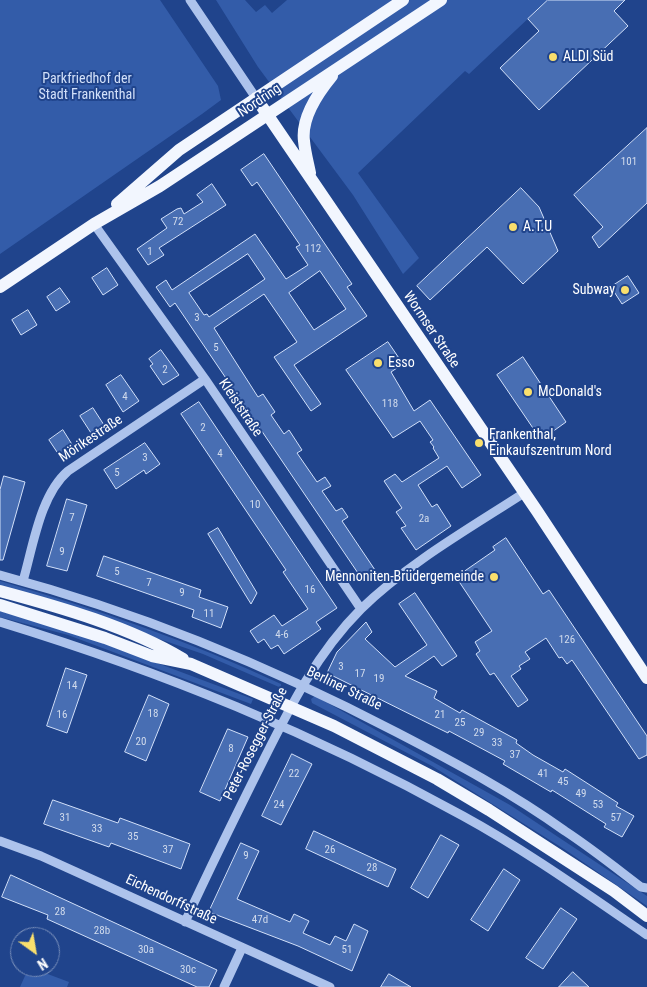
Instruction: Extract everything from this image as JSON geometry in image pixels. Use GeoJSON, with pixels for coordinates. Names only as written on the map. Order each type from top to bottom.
{"type":"FeatureCollection","features":[{"type":"Feature","properties":{"kind":"main road","name":"Nordring"},"geometry":{"type":"LineString","coordinates":[[94,224],[179,150],[402,0]]}},
{"type":"Feature","properties":{"kind":"main road","name":"Nordring"},"geometry":{"type":"LineString","coordinates":[[0,287],[94,224],[160,186],[441,0]]}},
{"type":"Feature","properties":{"kind":"main road"},"geometry":{"type":"LineString","coordinates":[[312,180],[303,139],[307,121],[317,97],[340,67]]}},
{"type":"Feature","properties":{"kind":"main road","name":"Wormser Straße"},"geometry":{"type":"LineString","coordinates":[[256,98],[524,492],[647,678]]}},
{"type":"Feature","properties":{"kind":"main road"},"geometry":{"type":"LineString","coordinates":[[0,591],[148,640],[191,664],[291,705],[428,775],[489,810],[614,892],[647,916]]}},
{"type":"Feature","properties":{"kind":"main road"},"geometry":{"type":"LineString","coordinates":[[0,605],[105,638],[152,656],[191,664]]}},
{"type":"Feature","properties":{"kind":"street","name":"Wormser Straße"},"geometry":{"type":"LineString","coordinates":[[190,0],[256,98]]}},
{"type":"Feature","properties":{"kind":"street","name":"Kleiststraße"},"geometry":{"type":"LineString","coordinates":[[94,224],[205,379],[361,609]]}},
{"type":"Feature","properties":{"kind":"street","name":"Mörikestraße"},"geometry":{"type":"LineString","coordinates":[[23,581],[47,499],[61,477],[205,379]]}},
{"type":"Feature","properties":{"kind":"street","name":"Peter-Rosegger-Straße"},"geometry":{"type":"LineString","coordinates":[[185,922],[291,705],[330,643],[361,609],[406,571],[524,492]]}},
{"type":"Feature","properties":{"kind":"street","name":"Berliner Straße"},"geometry":{"type":"LineString","coordinates":[[0,575],[98,604],[175,631],[302,686],[448,758],[565,830],[641,887],[647,888]]}},
{"type":"Feature","properties":{"kind":"street"},"geometry":{"type":"LineString","coordinates":[[0,622],[141,667],[281,725],[359,760],[465,817],[545,866],[647,935]]}},
{"type":"Feature","properties":{"kind":"street","name":"Eichendorffstraße"},"geometry":{"type":"LineString","coordinates":[[0,841],[41,856],[330,987]]}},
{"type":"Feature","properties":{"kind":"street"},"geometry":{"type":"LineString","coordinates":[[224,987],[242,948]]}},
{"type":"Feature","properties":{"kind":"green space","name":"Parkfriedhof der Stadt Frankenthal"},"geometry":{"type":"Polygon","coordinates":[[[0,0],[160,0],[218,86],[221,100],[0,254],[0,0]]]}},
{"type":"Feature","properties":{"kind":"green space"},"geometry":{"type":"Polygon","coordinates":[[[216,0],[245,0],[256,12],[265,5],[272,13],[287,0],[548,0],[469,74],[465,71],[358,173],[419,258],[403,274],[353,195],[258,67],[216,0]]]}},
{"type":"Feature","properties":{"kind":"green space"},"geometry":{"type":"Polygon","coordinates":[[[0,581],[72,603],[177,640],[247,668],[281,684],[281,686],[279,687],[203,654],[0,588],[0,581]]]}},
{"type":"Feature","properties":{"kind":"green space"},"geometry":{"type":"Polygon","coordinates":[[[0,611],[69,630],[253,699],[251,704],[68,635],[0,617],[0,611]]]}},
{"type":"Feature","properties":{"kind":"green space"},"geometry":{"type":"Polygon","coordinates":[[[315,696],[510,805],[647,896],[647,906],[564,849],[432,766],[312,703],[311,699],[315,696]]]}},
{"type":"Feature","properties":{"kind":"green space"},"geometry":{"type":"Polygon","coordinates":[[[24,977],[56,977],[69,982],[67,987],[20,987],[24,977]]]}},
{"type":"Feature","properties":{"kind":"building","name":"ALDI Süd"},"geometry":{"type":"Polygon","coordinates":[[[548,0],[625,0],[614,11],[628,26],[539,110],[500,68],[539,31],[528,19],[548,0]]]}},
{"type":"Feature","properties":{"kind":"building"},"geometry":{"type":"Polygon","coordinates":[[[647,128],[647,203],[599,248],[592,237],[603,227],[574,195],[647,128]]]}},
{"type":"Feature","properties":{"kind":"building"},"geometry":{"type":"Polygon","coordinates":[[[264,154],[352,284],[347,287],[367,316],[294,365],[321,404],[311,411],[274,357],[297,342],[264,294],[214,328],[258,397],[263,394],[275,412],[271,415],[284,434],[289,430],[302,450],[297,453],[317,482],[325,477],[331,486],[322,491],[336,511],[342,508],[348,517],[342,521],[375,570],[362,579],[175,303],[170,307],[156,287],[166,280],[172,290],[255,234],[286,279],[308,265],[296,247],[300,245],[257,182],[252,186],[241,170],[264,154]],[[248,254],[189,293],[204,315],[207,314],[209,317],[265,279],[248,254]],[[320,271],[289,293],[314,330],[346,309],[320,271]]]}},
{"type":"Feature","properties":{"kind":"building"},"geometry":{"type":"Polygon","coordinates":[[[212,184],[226,205],[159,248],[164,255],[148,265],[137,249],[167,228],[161,219],[181,208],[184,214],[203,202],[197,195],[212,184]]]}},
{"type":"Feature","properties":{"kind":"building","name":"A.T.U"},"geometry":{"type":"Polygon","coordinates":[[[521,188],[539,207],[558,251],[523,284],[487,247],[430,300],[417,286],[521,188]]]}},
{"type":"Feature","properties":{"kind":"building"},"geometry":{"type":"Polygon","coordinates":[[[107,268],[118,285],[103,295],[92,278],[107,268]]]}},
{"type":"Feature","properties":{"kind":"building","name":"Subway"},"geometry":{"type":"Polygon","coordinates":[[[628,276],[639,293],[622,304],[611,287],[628,276]]]}},
{"type":"Feature","properties":{"kind":"building"},"geometry":{"type":"Polygon","coordinates":[[[60,288],[70,302],[56,311],[47,297],[60,288]]]}},
{"type":"Feature","properties":{"kind":"building"},"geometry":{"type":"Polygon","coordinates":[[[28,310],[37,325],[21,335],[12,320],[28,310]]]}},
{"type":"Feature","properties":{"kind":"building"},"geometry":{"type":"Polygon","coordinates":[[[388,342],[403,364],[391,372],[414,411],[430,400],[481,475],[462,488],[447,466],[418,485],[432,507],[437,504],[451,526],[416,550],[401,528],[406,526],[396,512],[402,508],[384,481],[395,474],[402,482],[439,458],[430,442],[433,440],[420,421],[393,438],[346,370],[388,342]]]}},
{"type":"Feature","properties":{"kind":"building"},"geometry":{"type":"Polygon","coordinates":[[[161,350],[179,375],[163,385],[150,366],[153,364],[149,359],[161,350]]]}},
{"type":"Feature","properties":{"kind":"building","name":"McDonald's"},"geometry":{"type":"Polygon","coordinates":[[[523,357],[566,422],[541,440],[497,375],[523,357]]]}},
{"type":"Feature","properties":{"kind":"building"},"geometry":{"type":"Polygon","coordinates":[[[121,375],[139,401],[123,412],[106,385],[121,375]]]}},
{"type":"Feature","properties":{"kind":"building"},"geometry":{"type":"Polygon","coordinates":[[[199,402],[337,608],[316,622],[321,629],[284,654],[278,645],[271,649],[264,639],[258,643],[250,631],[274,615],[282,626],[308,609],[283,572],[286,570],[181,414],[199,402]]]}},
{"type":"Feature","properties":{"kind":"building"},"geometry":{"type":"Polygon","coordinates":[[[93,408],[104,425],[91,433],[80,416],[93,408]]]}},
{"type":"Feature","properties":{"kind":"building"},"geometry":{"type":"Polygon","coordinates":[[[63,430],[73,446],[59,455],[49,440],[63,430]]]}},
{"type":"Feature","properties":{"kind":"building"},"geometry":{"type":"Polygon","coordinates":[[[145,443],[160,464],[146,474],[144,470],[116,489],[104,470],[145,443]]]}},
{"type":"Feature","properties":{"kind":"building"},"geometry":{"type":"Polygon","coordinates":[[[4,476],[25,482],[3,560],[0,560],[0,490],[4,476]]]}},
{"type":"Feature","properties":{"kind":"building"},"geometry":{"type":"Polygon","coordinates":[[[67,499],[87,505],[67,571],[47,566],[67,499]]]}},
{"type":"Feature","properties":{"kind":"building"},"geometry":{"type":"Polygon","coordinates":[[[218,528],[257,593],[251,604],[208,534],[218,528]]]}},
{"type":"Feature","properties":{"kind":"building"},"geometry":{"type":"Polygon","coordinates":[[[506,538],[543,594],[549,590],[647,736],[647,755],[639,759],[572,660],[567,664],[562,657],[559,658],[546,638],[525,652],[530,659],[519,666],[521,669],[511,676],[528,700],[518,707],[494,673],[490,675],[476,654],[480,651],[475,642],[492,631],[456,577],[495,550],[493,547],[506,538]]]}},
{"type":"Feature","properties":{"kind":"building"},"geometry":{"type":"Polygon","coordinates":[[[104,556],[201,590],[199,597],[228,607],[221,628],[192,617],[194,610],[97,576],[104,556]]]}},
{"type":"Feature","properties":{"kind":"building"},"geometry":{"type":"Polygon","coordinates":[[[415,593],[457,656],[442,666],[434,656],[405,676],[437,691],[434,698],[460,713],[462,710],[517,740],[516,743],[533,755],[563,772],[565,769],[618,803],[616,806],[634,816],[622,837],[604,827],[606,824],[552,790],[551,792],[503,764],[505,761],[449,731],[448,733],[327,673],[337,652],[366,622],[372,632],[365,639],[395,667],[427,645],[399,604],[415,593]]]}},
{"type":"Feature","properties":{"kind":"building"},"geometry":{"type":"Polygon","coordinates":[[[66,668],[87,675],[67,733],[47,726],[66,668]]]}},
{"type":"Feature","properties":{"kind":"building"},"geometry":{"type":"Polygon","coordinates":[[[149,695],[169,704],[146,761],[125,752],[149,695]]]}},
{"type":"Feature","properties":{"kind":"building"},"geometry":{"type":"Polygon","coordinates":[[[228,729],[248,737],[220,801],[200,792],[228,729]]]}},
{"type":"Feature","properties":{"kind":"building"},"geometry":{"type":"Polygon","coordinates":[[[292,754],[312,764],[281,825],[262,816],[292,754]]]}},
{"type":"Feature","properties":{"kind":"building"},"geometry":{"type":"Polygon","coordinates":[[[53,800],[118,823],[120,818],[190,844],[181,869],[111,843],[109,847],[44,824],[53,800]]]}},
{"type":"Feature","properties":{"kind":"building"},"geometry":{"type":"Polygon","coordinates":[[[314,831],[396,869],[388,887],[306,849],[314,831]]]}},
{"type":"Feature","properties":{"kind":"building"},"geometry":{"type":"Polygon","coordinates":[[[441,835],[459,845],[428,898],[411,888],[441,835]]]}},
{"type":"Feature","properties":{"kind":"building"},"geometry":{"type":"Polygon","coordinates":[[[241,843],[259,851],[237,899],[290,922],[294,914],[309,921],[303,933],[330,945],[335,936],[346,941],[354,924],[368,931],[352,971],[298,946],[209,912],[241,843]]]}},
{"type":"Feature","properties":{"kind":"building"},"geometry":{"type":"Polygon","coordinates":[[[504,869],[520,880],[488,931],[471,920],[504,869]]]}},
{"type":"Feature","properties":{"kind":"building"},"geometry":{"type":"Polygon","coordinates":[[[11,875],[217,970],[209,987],[197,987],[47,919],[48,915],[2,897],[11,875]]]}},
{"type":"Feature","properties":{"kind":"building"},"geometry":{"type":"Polygon","coordinates":[[[561,908],[577,919],[543,969],[526,958],[561,908]]]}},
{"type":"Feature","properties":{"kind":"building"},"geometry":{"type":"Polygon","coordinates":[[[573,972],[589,987],[559,987],[573,972]]]}},
{"type":"Feature","properties":{"kind":"building"},"geometry":{"type":"Polygon","coordinates":[[[389,974],[411,987],[381,987],[389,974]]]}},
{"type":"Feature","properties":{"kind":"place","name":"ALDI Süd"},"geometry":{"type":"Point","coordinates":[553,57]}},
{"type":"Feature","properties":{"kind":"place","name":"A.T.U"},"geometry":{"type":"Point","coordinates":[513,227]}},
{"type":"Feature","properties":{"kind":"place","name":"Subway"},"geometry":{"type":"Point","coordinates":[625,290]}},
{"type":"Feature","properties":{"kind":"place","name":"Esso"},"geometry":{"type":"Point","coordinates":[378,363]}},
{"type":"Feature","properties":{"kind":"place","name":"McDonald's"},"geometry":{"type":"Point","coordinates":[528,392]}},
{"type":"Feature","properties":{"kind":"place","name":"Frankenthal, Einkaufszentrum Nord"},"geometry":{"type":"Point","coordinates":[479,443]}},
{"type":"Feature","properties":{"kind":"place","name":"Mennoniten-Brüdergemeinde"},"geometry":{"type":"Point","coordinates":[494,577]}}]}
